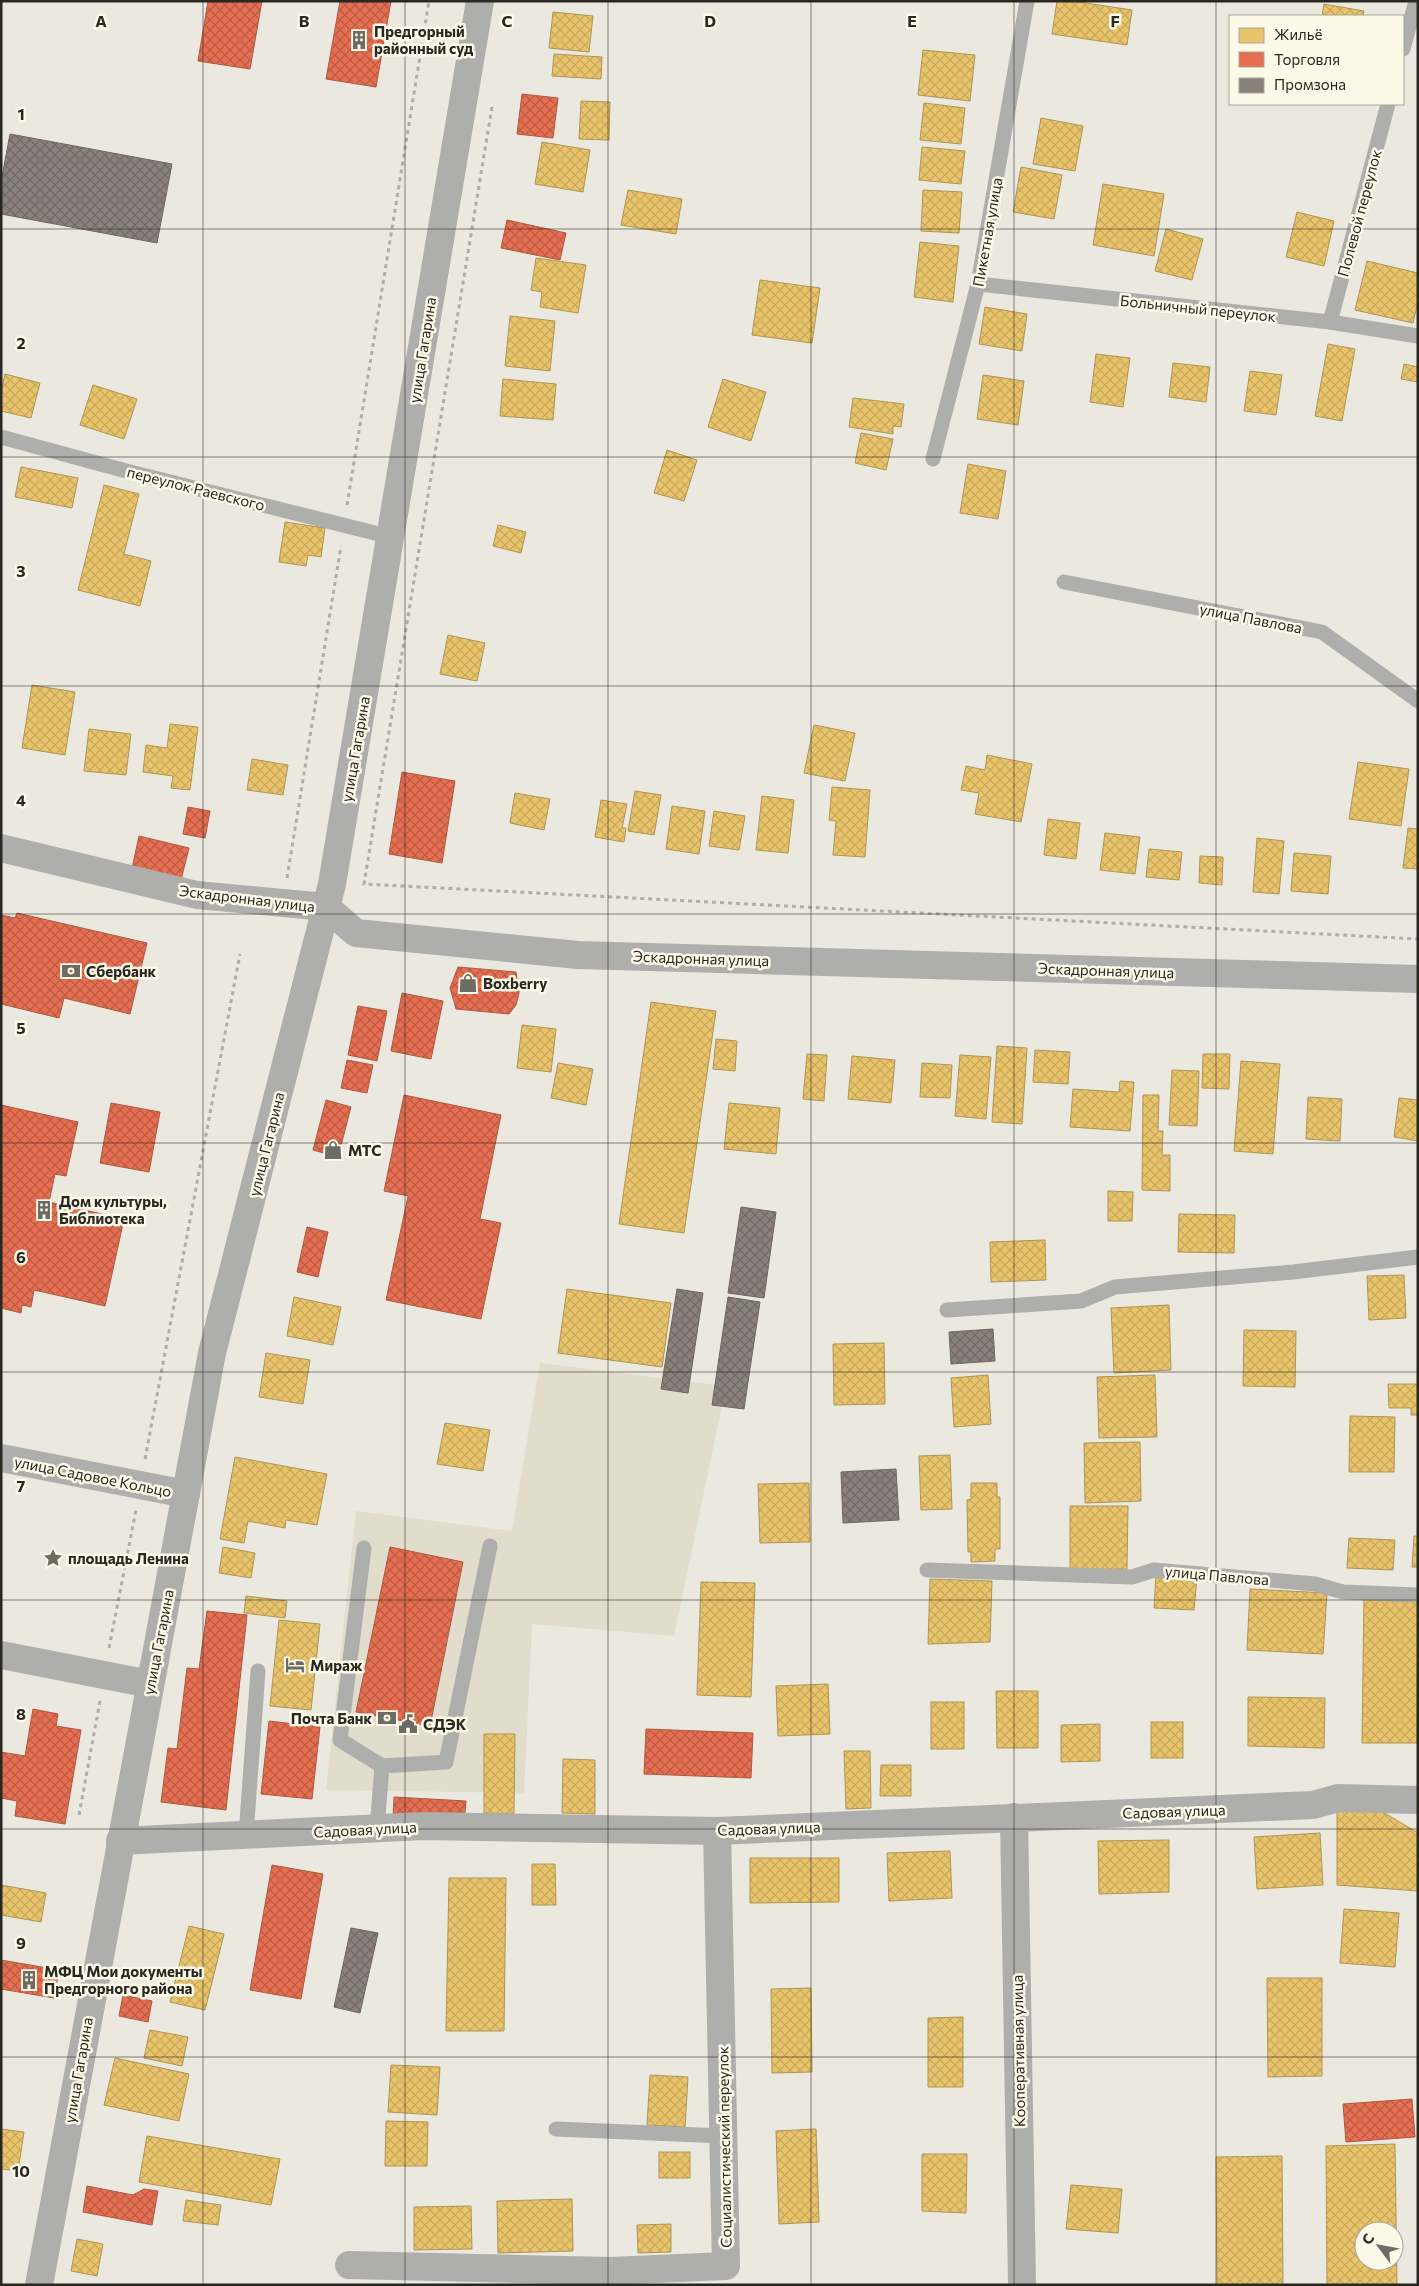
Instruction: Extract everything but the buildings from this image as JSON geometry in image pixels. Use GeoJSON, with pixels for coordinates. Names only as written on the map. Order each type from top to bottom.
{"type":"FeatureCollection","features":[{"type":"Feature","properties":{"kind":"street","name":"улица Гагарина"},"geometry":{"type":"LineString","coordinates":[[39,2285],[212,1353],[326,908],[391,536],[480,1]]}},
{"type":"Feature","properties":{"kind":"street","name":"Эскадронная улица"},"geometry":{"type":"LineString","coordinates":[[1,848],[197,896],[326,908],[356,932],[578,955],[1418,979]]}},
{"type":"Feature","properties":{"kind":"street","name":"улица Садовое Кольцо"},"geometry":{"type":"LineString","coordinates":[[1,1458],[186,1494]]}},
{"type":"Feature","properties":{"kind":"street"},"geometry":{"type":"LineString","coordinates":[[1,1655],[150,1684]]}},
{"type":"Feature","properties":{"kind":"street","name":"Садовая улица"},"geometry":{"type":"LineString","coordinates":[[120,1841],[423,1826],[716,1831],[1313,1805],[1338,1798],[1418,1800]]}},
{"type":"Feature","properties":{"kind":"street","name":"Кооперативная улица"},"geometry":{"type":"LineString","coordinates":[[1014,1817],[1022,2285]]}},
{"type":"Feature","properties":{"kind":"street","name":"Социалистический переулок"},"geometry":{"type":"LineString","coordinates":[[348,2266],[610,2271],[726,2266],[716,1831]]}},
{"type":"Feature","properties":{"kind":"lane","name":"Пикетная улица"},"geometry":{"type":"LineString","coordinates":[[933,459],[978,284],[1027,1]]}},
{"type":"Feature","properties":{"kind":"lane"},"geometry":{"type":"LineString","coordinates":[[1404,45],[1416,1]]}},
{"type":"Feature","properties":{"kind":"lane","name":"Полевой переулок"},"geometry":{"type":"LineString","coordinates":[[1330,322],[1388,105]]}},
{"type":"Feature","properties":{"kind":"lane","name":"Больничный переулок"},"geometry":{"type":"LineString","coordinates":[[978,284],[1330,322],[1418,336]]}},
{"type":"Feature","properties":{"kind":"lane","name":"переулок Раевского"},"geometry":{"type":"LineString","coordinates":[[1,437],[130,472],[391,536]]}},
{"type":"Feature","properties":{"kind":"lane","name":"улица Павлова"},"geometry":{"type":"LineString","coordinates":[[1064,582],[1322,632],[1418,701]]}},
{"type":"Feature","properties":{"kind":"lane"},"geometry":{"type":"LineString","coordinates":[[947,1310],[1081,1301],[1116,1287],[1293,1272],[1418,1257]]}},
{"type":"Feature","properties":{"kind":"lane"},"geometry":{"type":"LineString","coordinates":[[364,1548],[340,1740],[382,1766],[446,1762],[490,1546]]}},
{"type":"Feature","properties":{"kind":"lane","name":"улица Павлова"},"geometry":{"type":"LineString","coordinates":[[927,1570],[1132,1577],[1154,1570],[1315,1584],[1343,1592],[1418,1595]]}},
{"type":"Feature","properties":{"kind":"lane"},"geometry":{"type":"LineString","coordinates":[[246,1835],[258,1671]]}},
{"type":"Feature","properties":{"kind":"lane"},"geometry":{"type":"LineString","coordinates":[[376,1829],[382,1766]]}},
{"type":"Feature","properties":{"kind":"lane"},"geometry":{"type":"LineString","coordinates":[[556,2128],[723,2136]]}},
{"type":"Feature","properties":{"kind":"path"},"geometry":{"type":"LineString","coordinates":[[283,903],[429,1]]}},
{"type":"Feature","properties":{"kind":"path"},"geometry":{"type":"LineString","coordinates":[[493,99],[364,884],[1418,939]]}},
{"type":"Feature","properties":{"kind":"path"},"geometry":{"type":"LineString","coordinates":[[79,1814],[240,954]]}},
{"type":"Feature","properties":{"kind":"shaded area"},"geometry":{"type":"Polygon","coordinates":[[[540,1363],[726,1386],[674,1636],[532,1624],[524,1793],[326,1790],[356,1511],[512,1531],[540,1363]]]}},
{"type":"Feature","properties":{"kind":"place","name":"Предгорный районный суд"},"geometry":{"type":"Point","coordinates":[359,40]}},
{"type":"Feature","properties":{"kind":"place","name":"Сбербанк"},"geometry":{"type":"Point","coordinates":[71,971]}},
{"type":"Feature","properties":{"kind":"place","name":"Boxberry"},"geometry":{"type":"Point","coordinates":[468,983]}},
{"type":"Feature","properties":{"kind":"place","name":"МТС"},"geometry":{"type":"Point","coordinates":[333,1150]}},
{"type":"Feature","properties":{"kind":"place","name":"Дом культуры, Библиотека"},"geometry":{"type":"Point","coordinates":[44,1210]}},
{"type":"Feature","properties":{"kind":"place","name":"площадь Ленина"},"geometry":{"type":"Point","coordinates":[53,1558]}},
{"type":"Feature","properties":{"kind":"place","name":"Мираж"},"geometry":{"type":"Point","coordinates":[295,1665]}},
{"type":"Feature","properties":{"kind":"place","name":"Почта Банк"},"geometry":{"type":"Point","coordinates":[387,1718]}},
{"type":"Feature","properties":{"kind":"place","name":"СДЭК"},"geometry":{"type":"Point","coordinates":[408,1724]}},
{"type":"Feature","properties":{"kind":"place","name":"МФЦ Мои документы Предгорного района"},"geometry":{"type":"Point","coordinates":[29,1980]}}]}
